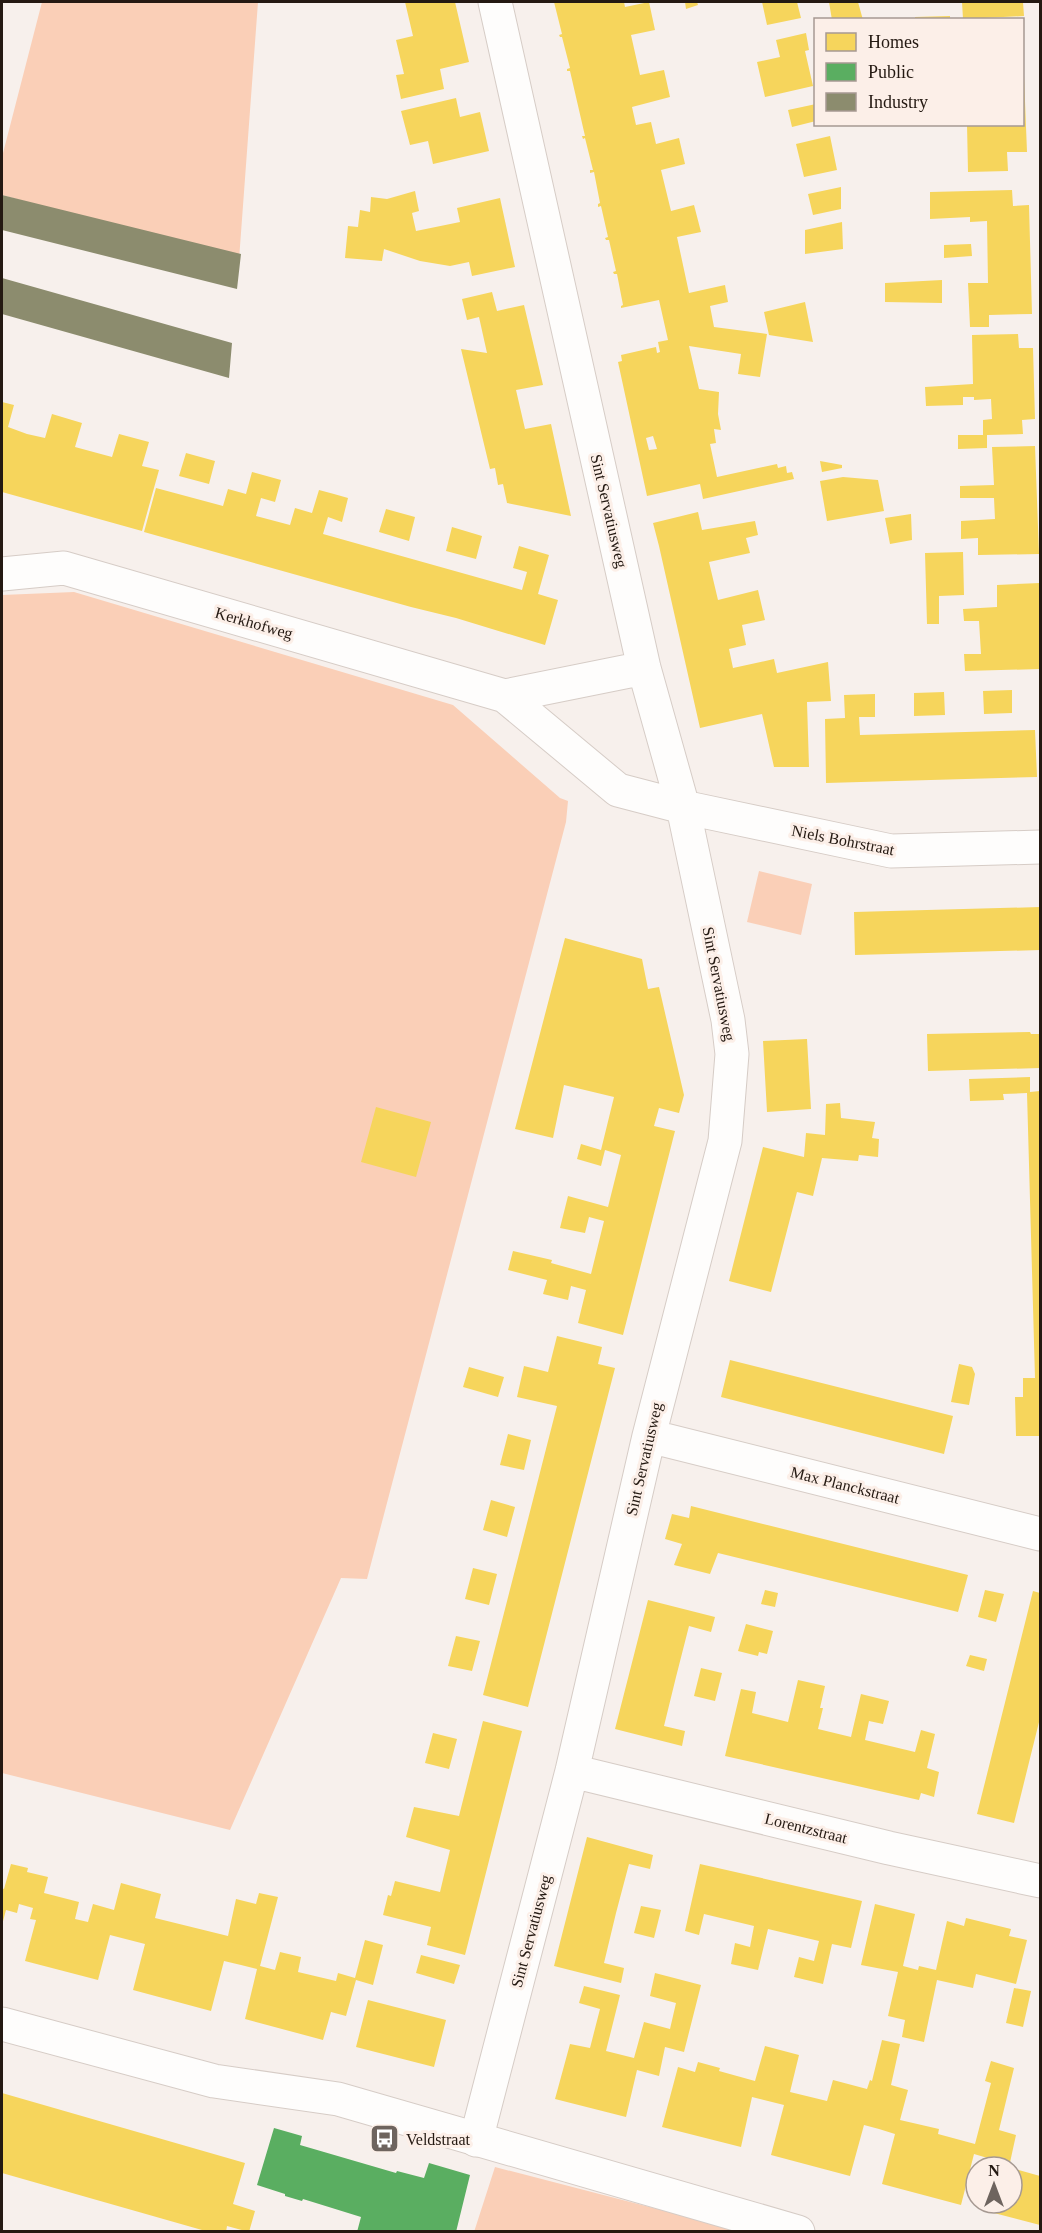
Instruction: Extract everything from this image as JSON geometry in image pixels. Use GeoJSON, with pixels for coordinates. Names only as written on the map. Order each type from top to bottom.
{"type":"FeatureCollection","features":[{"type":"Feature","properties":{"kind":"street","name":"Sint Servatiusweg"},"geometry":{"type":"LineString","coordinates":[[476,2140],[572,1771],[649,1436],[725,1141],[732,1054],[728,1020],[683,807],[644,668],[495,2]]}},
{"type":"Feature","properties":{"kind":"street","name":"Kerkhofweg"},"geometry":{"type":"LineString","coordinates":[[2,574],[64,568],[505,696],[618,790],[683,807]]}},
{"type":"Feature","properties":{"kind":"street","name":"Kerkhofweg"},"geometry":{"type":"LineString","coordinates":[[505,696],[644,668]]}},
{"type":"Feature","properties":{"kind":"street","name":"Niels Bohrstraat"},"geometry":{"type":"LineString","coordinates":[[683,807],[891,852],[1041,847]]}},
{"type":"Feature","properties":{"kind":"street","name":"Max Planckstraat"},"geometry":{"type":"LineString","coordinates":[[649,1436],[1041,1534]]}},
{"type":"Feature","properties":{"kind":"street","name":"Lorentzstraat"},"geometry":{"type":"LineString","coordinates":[[572,1771],[889,1848],[1041,1881]]}},
{"type":"Feature","properties":{"kind":"street"},"geometry":{"type":"LineString","coordinates":[[2,2024],[214,2081],[338,2099],[798,2232]]}},
{"type":"Feature","properties":{"kind":"shaded area"},"geometry":{"type":"Polygon","coordinates":[[[42,2],[258,2],[239,260],[2,195],[2,157],[42,2]]]}},
{"type":"Feature","properties":{"kind":"shaded area"},"geometry":{"type":"Polygon","coordinates":[[[74,592],[453,705],[560,798],[568,801],[566,822],[367,1579],[341,1578],[230,1830],[2,1773],[2,595],[74,592]]]}},
{"type":"Feature","properties":{"kind":"shaded area"},"geometry":{"type":"Polygon","coordinates":[[[759,871],[812,884],[801,935],[747,922],[759,871]]]}},
{"type":"Feature","properties":{"kind":"shaded area"},"geometry":{"type":"Polygon","coordinates":[[[495,2167],[742,2231],[474,2232],[495,2167]]]}},
{"type":"Feature","properties":{"kind":"building: Homes"},"geometry":{"type":"Polygon","coordinates":[[[405,2],[455,2],[469,62],[440,69],[444,89],[401,99],[396,75],[404,74],[396,40],[413,36],[405,2]]]}},
{"type":"Feature","properties":{"kind":"building: Homes"},"geometry":{"type":"Polygon","coordinates":[[[554,2],[624,2],[625,7],[649,2],[655,30],[631,35],[640,75],[664,70],[670,97],[632,107],[636,125],[651,122],[656,144],[679,138],[685,164],[661,170],[671,211],[694,205],[701,232],[677,237],[689,293],[725,285],[728,302],[710,306],[714,327],[767,334],[760,377],[738,374],[741,354],[689,346],[699,389],[719,392],[718,414],[721,430],[714,429],[716,443],[710,444],[717,477],[777,464],[778,468],[786,466],[787,473],[792,472],[794,479],[703,499],[700,484],[647,496],[618,362],[622,361],[621,355],[656,347],[657,353],[660,352],[658,342],[668,340],[659,300],[621,308],[623,305],[617,274],[613,272],[616,271],[609,240],[605,238],[608,237],[601,206],[598,207],[600,203],[594,172],[590,173],[590,170],[593,170],[585,138],[583,139],[582,136],[585,136],[570,71],[567,71],[570,68],[562,37],[559,35],[562,34],[554,2]],[[653,436],[646,438],[649,450],[657,449],[653,436]]]}},
{"type":"Feature","properties":{"kind":"building: Homes"},"geometry":{"type":"Polygon","coordinates":[[[685,2],[697,2],[698,5],[686,9],[685,2]]]}},
{"type":"Feature","properties":{"kind":"building: Homes"},"geometry":{"type":"Polygon","coordinates":[[[762,2],[797,2],[801,18],[767,25],[762,2]]]}},
{"type":"Feature","properties":{"kind":"building: Homes"},"geometry":{"type":"Polygon","coordinates":[[[829,2],[858,2],[862,18],[832,18],[829,2]]]}},
{"type":"Feature","properties":{"kind":"building: Homes"},"geometry":{"type":"Polygon","coordinates":[[[962,2],[1023,2],[1024,16],[963,18],[962,2]]]}},
{"type":"Feature","properties":{"kind":"building: Homes"},"geometry":{"type":"Polygon","coordinates":[[[950,16],[950,18],[915,18],[950,16]]]}},
{"type":"Feature","properties":{"kind":"building: Homes"},"geometry":{"type":"Polygon","coordinates":[[[806,33],[809,50],[805,51],[813,86],[765,97],[757,62],[780,57],[776,40],[806,33]]]}},
{"type":"Feature","properties":{"kind":"building: Homes"},"geometry":{"type":"Polygon","coordinates":[[[1024,76],[1027,152],[1007,152],[1008,171],[968,172],[967,126],[1024,126],[1024,76]]]}},
{"type":"Feature","properties":{"kind":"building: Homes"},"geometry":{"type":"Polygon","coordinates":[[[456,98],[460,117],[480,112],[489,151],[433,164],[428,141],[410,145],[401,111],[456,98]]]}},
{"type":"Feature","properties":{"kind":"building: Homes"},"geometry":{"type":"Polygon","coordinates":[[[814,104],[814,122],[792,127],[788,110],[814,104]]]}},
{"type":"Feature","properties":{"kind":"building: Homes"},"geometry":{"type":"Polygon","coordinates":[[[830,136],[837,170],[804,177],[796,144],[830,136]]]}},
{"type":"Feature","properties":{"kind":"building: Homes"},"geometry":{"type":"Polygon","coordinates":[[[841,187],[841,209],[813,215],[808,194],[841,187]]]}},
{"type":"Feature","properties":{"kind":"building: Homes"},"geometry":{"type":"Polygon","coordinates":[[[1012,190],[1013,206],[1029,205],[1032,314],[989,315],[989,327],[970,327],[968,283],[988,283],[987,221],[970,222],[970,217],[930,219],[930,192],[1012,190]]]}},
{"type":"Feature","properties":{"kind":"building: Homes"},"geometry":{"type":"Polygon","coordinates":[[[415,191],[419,211],[412,213],[416,231],[460,222],[457,208],[500,198],[515,267],[472,276],[469,262],[450,266],[420,261],[384,249],[382,261],[345,258],[348,226],[358,227],[360,210],[370,212],[371,197],[387,199],[415,191]]]}},
{"type":"Feature","properties":{"kind":"building: Homes"},"geometry":{"type":"Polygon","coordinates":[[[842,222],[843,249],[805,254],[805,230],[842,222]]]}},
{"type":"Feature","properties":{"kind":"building: Homes"},"geometry":{"type":"Polygon","coordinates":[[[971,244],[972,256],[944,258],[944,245],[971,244]]]}},
{"type":"Feature","properties":{"kind":"building: Homes"},"geometry":{"type":"Polygon","coordinates":[[[942,280],[942,303],[885,302],[885,283],[942,280]]]}},
{"type":"Feature","properties":{"kind":"building: Homes"},"geometry":{"type":"Polygon","coordinates":[[[492,292],[497,311],[524,305],[543,385],[516,390],[525,429],[551,424],[571,516],[507,503],[503,484],[498,485],[495,468],[490,469],[461,349],[487,353],[479,317],[467,320],[462,299],[492,292]]]}},
{"type":"Feature","properties":{"kind":"building: Homes"},"geometry":{"type":"Polygon","coordinates":[[[805,302],[813,342],[769,335],[764,312],[805,302]]]}},
{"type":"Feature","properties":{"kind":"building: Homes"},"geometry":{"type":"Polygon","coordinates":[[[1018,334],[1019,348],[1033,348],[1035,419],[1022,420],[1023,434],[987,435],[987,448],[958,449],[958,435],[983,435],[983,420],[992,419],[991,399],[974,400],[974,397],[963,397],[963,405],[926,406],[925,387],[973,384],[972,335],[1018,334]]]}},
{"type":"Feature","properties":{"kind":"building: Homes"},"geometry":{"type":"Polygon","coordinates":[[[2,402],[14,405],[8,427],[27,434],[45,438],[52,414],[82,423],[75,447],[112,457],[119,434],[149,442],[142,466],[159,470],[142,531],[2,492],[2,402]]]}},
{"type":"Feature","properties":{"kind":"building: Homes"},"geometry":{"type":"Polygon","coordinates":[[[1035,446],[1039,554],[978,555],[978,538],[961,539],[961,521],[995,519],[994,498],[960,498],[960,486],[994,485],[992,447],[1035,446]]]}},
{"type":"Feature","properties":{"kind":"building: Homes"},"geometry":{"type":"Polygon","coordinates":[[[186,453],[215,461],[209,484],[179,476],[186,453]]]}},
{"type":"Feature","properties":{"kind":"building: Homes"},"geometry":{"type":"Polygon","coordinates":[[[820,461],[842,465],[842,468],[822,472],[820,461]]]}},
{"type":"Feature","properties":{"kind":"building: Homes"},"geometry":{"type":"Polygon","coordinates":[[[252,472],[281,480],[275,502],[261,498],[256,516],[290,525],[295,508],[312,513],[319,490],[334,494],[348,498],[342,522],[328,517],[323,534],[522,590],[527,572],[513,568],[519,546],[549,555],[538,594],[558,600],[545,645],[456,618],[144,532],[156,488],[223,506],[228,489],[246,494],[252,472]]]}},
{"type":"Feature","properties":{"kind":"building: Homes"},"geometry":{"type":"Polygon","coordinates":[[[843,477],[878,480],[884,511],[827,521],[820,481],[843,477]]]}},
{"type":"Feature","properties":{"kind":"building: Homes"},"geometry":{"type":"Polygon","coordinates":[[[386,509],[415,517],[409,541],[379,532],[386,509]]]}},
{"type":"Feature","properties":{"kind":"building: Homes"},"geometry":{"type":"Polygon","coordinates":[[[698,512],[702,530],[755,521],[758,535],[746,538],[750,553],[709,562],[718,600],[758,590],[765,620],[742,625],[746,645],[729,649],[733,668],[774,659],[777,673],[828,662],[831,701],[807,702],[809,767],[774,767],[762,714],[700,728],[653,523],[698,512]]]}},
{"type":"Feature","properties":{"kind":"building: Homes"},"geometry":{"type":"Polygon","coordinates":[[[911,514],[912,540],[890,544],[885,518],[911,514]]]}},
{"type":"Feature","properties":{"kind":"building: Homes"},"geometry":{"type":"Polygon","coordinates":[[[452,527],[482,536],[476,559],[446,551],[452,527]]]}},
{"type":"Feature","properties":{"kind":"building: Homes"},"geometry":{"type":"Polygon","coordinates":[[[963,552],[964,595],[939,596],[939,624],[927,624],[925,553],[963,552]]]}},
{"type":"Feature","properties":{"kind":"building: Homes"},"geometry":{"type":"Polygon","coordinates":[[[1040,583],[1040,669],[965,671],[964,654],[981,654],[979,621],[964,621],[963,609],[997,607],[997,585],[1040,583]]]}},
{"type":"Feature","properties":{"kind":"building: Homes"},"geometry":{"type":"Polygon","coordinates":[[[1012,690],[1012,713],[984,714],[983,691],[1012,690]]]}},
{"type":"Feature","properties":{"kind":"building: Homes"},"geometry":{"type":"Polygon","coordinates":[[[944,692],[945,715],[914,716],[914,693],[944,692]]]}},
{"type":"Feature","properties":{"kind":"building: Homes"},"geometry":{"type":"Polygon","coordinates":[[[875,694],[875,717],[859,717],[860,735],[1035,730],[1037,777],[826,783],[825,719],[845,718],[844,695],[875,694]]]}},
{"type":"Feature","properties":{"kind":"building: Homes"},"geometry":{"type":"Polygon","coordinates":[[[1040,907],[1040,950],[855,955],[854,912],[1040,907]]]}},
{"type":"Feature","properties":{"kind":"building: Homes"},"geometry":{"type":"Polygon","coordinates":[[[565,938],[642,959],[648,989],[659,987],[684,1095],[679,1113],[659,1108],[654,1126],[675,1131],[623,1335],[578,1323],[586,1290],[571,1286],[568,1300],[543,1294],[547,1280],[508,1270],[513,1251],[552,1260],[551,1263],[591,1274],[604,1221],[589,1217],[585,1233],[560,1228],[568,1196],[608,1207],[621,1155],[605,1150],[601,1166],[577,1159],[581,1144],[601,1150],[614,1097],[564,1085],[553,1138],[515,1129],[565,938]]]}},
{"type":"Feature","properties":{"kind":"building: Homes"},"geometry":{"type":"Polygon","coordinates":[[[1030,1032],[1040,1034],[1040,1068],[928,1071],[927,1034],[1030,1032]]]}},
{"type":"Feature","properties":{"kind":"building: Homes"},"geometry":{"type":"Polygon","coordinates":[[[807,1039],[811,1109],[767,1112],[763,1041],[807,1039]]]}},
{"type":"Feature","properties":{"kind":"building: Homes"},"geometry":{"type":"Polygon","coordinates":[[[1030,1077],[1030,1092],[1040,1091],[1040,1436],[1016,1436],[1015,1397],[1023,1397],[1023,1378],[1035,1378],[1027,1093],[1003,1094],[1004,1100],[970,1101],[969,1079],[1030,1077]]]}},
{"type":"Feature","properties":{"kind":"building: Homes"},"geometry":{"type":"Polygon","coordinates":[[[840,1103],[841,1118],[875,1122],[872,1138],[879,1139],[878,1157],[859,1155],[858,1161],[822,1158],[813,1196],[797,1192],[771,1292],[729,1281],[763,1147],[804,1157],[806,1133],[825,1135],[826,1104],[840,1103]]]}},
{"type":"Feature","properties":{"kind":"building: Homes"},"geometry":{"type":"Polygon","coordinates":[[[376,1107],[431,1122],[416,1177],[361,1162],[376,1107]]]}},
{"type":"Feature","properties":{"kind":"building: Homes"},"geometry":{"type":"Polygon","coordinates":[[[557,1336],[602,1347],[598,1364],[615,1368],[528,1707],[483,1695],[557,1406],[517,1397],[524,1366],[548,1372],[557,1336]]]}},
{"type":"Feature","properties":{"kind":"building: Homes"},"geometry":{"type":"Polygon","coordinates":[[[730,1360],[953,1416],[944,1454],[721,1397],[730,1360]]]}},
{"type":"Feature","properties":{"kind":"building: Homes"},"geometry":{"type":"Polygon","coordinates":[[[959,1364],[972,1367],[975,1374],[969,1405],[951,1402],[959,1364]]]}},
{"type":"Feature","properties":{"kind":"building: Homes"},"geometry":{"type":"Polygon","coordinates":[[[469,1367],[504,1377],[498,1397],[463,1387],[469,1367]]]}},
{"type":"Feature","properties":{"kind":"building: Homes"},"geometry":{"type":"Polygon","coordinates":[[[508,1434],[531,1440],[524,1470],[500,1465],[508,1434]]]}},
{"type":"Feature","properties":{"kind":"building: Homes"},"geometry":{"type":"Polygon","coordinates":[[[491,1500],[515,1507],[507,1537],[483,1530],[491,1500]]]}},
{"type":"Feature","properties":{"kind":"building: Homes"},"geometry":{"type":"Polygon","coordinates":[[[691,1506],[968,1575],[958,1612],[718,1553],[710,1574],[674,1565],[682,1544],[665,1539],[672,1514],[689,1518],[691,1506]]]}},
{"type":"Feature","properties":{"kind":"building: Homes"},"geometry":{"type":"Polygon","coordinates":[[[473,1568],[497,1574],[489,1605],[465,1599],[473,1568]]]}},
{"type":"Feature","properties":{"kind":"building: Homes"},"geometry":{"type":"Polygon","coordinates":[[[765,1590],[778,1593],[775,1607],[761,1604],[765,1590]]]}},
{"type":"Feature","properties":{"kind":"building: Homes"},"geometry":{"type":"Polygon","coordinates":[[[985,1590],[1004,1594],[996,1622],[978,1617],[985,1590]]]}},
{"type":"Feature","properties":{"kind":"building: Homes"},"geometry":{"type":"Polygon","coordinates":[[[1033,1591],[1040,1593],[1040,1718],[1014,1823],[977,1814],[1033,1591]]]}},
{"type":"Feature","properties":{"kind":"building: Homes"},"geometry":{"type":"Polygon","coordinates":[[[648,1600],[715,1617],[711,1632],[689,1626],[664,1726],[685,1731],[682,1746],[615,1729],[648,1600]]]}},
{"type":"Feature","properties":{"kind":"building: Homes"},"geometry":{"type":"Polygon","coordinates":[[[746,1624],[773,1631],[767,1654],[759,1652],[758,1656],[738,1651],[746,1624]]]}},
{"type":"Feature","properties":{"kind":"building: Homes"},"geometry":{"type":"Polygon","coordinates":[[[456,1636],[480,1641],[472,1671],[448,1666],[456,1636]]]}},
{"type":"Feature","properties":{"kind":"building: Homes"},"geometry":{"type":"Polygon","coordinates":[[[970,1655],[987,1659],[984,1671],[966,1666],[970,1655]]]}},
{"type":"Feature","properties":{"kind":"building: Homes"},"geometry":{"type":"Polygon","coordinates":[[[701,1668],[722,1673],[715,1701],[694,1696],[701,1668]]]}},
{"type":"Feature","properties":{"kind":"building: Homes"},"geometry":{"type":"Polygon","coordinates":[[[798,1680],[825,1686],[818,1729],[851,1737],[861,1694],[889,1701],[883,1724],[869,1721],[865,1740],[915,1752],[921,1730],[935,1734],[927,1768],[939,1772],[934,1797],[921,1793],[919,1800],[725,1756],[741,1689],[756,1692],[752,1713],[788,1722],[798,1680]]]}},
{"type":"Feature","properties":{"kind":"building: Homes"},"geometry":{"type":"Polygon","coordinates":[[[483,1721],[522,1731],[465,1955],[427,1945],[431,1927],[383,1915],[388,1895],[391,1896],[395,1881],[440,1892],[450,1850],[406,1837],[414,1807],[459,1816],[483,1721]]]}},
{"type":"Feature","properties":{"kind":"building: Homes"},"geometry":{"type":"Polygon","coordinates":[[[433,1733],[457,1739],[449,1769],[425,1763],[433,1733]]]}},
{"type":"Feature","properties":{"kind":"building: Homes"},"geometry":{"type":"Polygon","coordinates":[[[587,1837],[653,1855],[650,1869],[629,1864],[616,1913],[604,1963],[624,1968],[621,1983],[554,1966],[587,1837]]]}},
{"type":"Feature","properties":{"kind":"building: Homes"},"geometry":{"type":"Polygon","coordinates":[[[11,1864],[28,1868],[27,1872],[48,1877],[44,1893],[79,1902],[75,1919],[88,1922],[93,1904],[114,1910],[121,1883],[161,1894],[155,1918],[228,1936],[236,1899],[256,1904],[259,1893],[278,1897],[260,1966],[275,1970],[280,1952],[301,1957],[298,1972],[336,1981],[338,1973],[355,1978],[365,1940],[383,1945],[373,1985],[356,1980],[346,2016],[331,2012],[323,2040],[245,2019],[257,1969],[224,1961],[211,2011],[133,1990],[145,1944],[110,1935],[98,1980],[25,1961],[36,1920],[30,1919],[33,1908],[19,1904],[17,1913],[6,1910],[2,1925],[2,1888],[4,1889],[11,1864]]]}},
{"type":"Feature","properties":{"kind":"building: Homes"},"geometry":{"type":"Polygon","coordinates":[[[700,1864],[862,1901],[851,1948],[832,1944],[823,1984],[794,1977],[799,1957],[814,1961],[819,1941],[768,1929],[758,1970],[731,1964],[735,1943],[750,1947],[754,1926],[704,1914],[699,1935],[685,1931],[700,1864]]]}},
{"type":"Feature","properties":{"kind":"building: Homes"},"geometry":{"type":"Polygon","coordinates":[[[875,1904],[915,1914],[903,1966],[918,1970],[919,1966],[936,1970],[947,1921],[964,1926],[966,1918],[1011,1929],[1009,1936],[1027,1940],[1016,1984],[976,1974],[973,1988],[937,1980],[924,2042],[902,2037],[905,2020],[888,2016],[898,1972],[861,1965],[875,1904]]]}},
{"type":"Feature","properties":{"kind":"building: Homes"},"geometry":{"type":"Polygon","coordinates":[[[641,1906],[661,1910],[654,1938],[634,1933],[641,1906]]]}},
{"type":"Feature","properties":{"kind":"building: Homes"},"geometry":{"type":"Polygon","coordinates":[[[421,1955],[460,1965],[454,1984],[416,1973],[421,1955]]]}},
{"type":"Feature","properties":{"kind":"building: Homes"},"geometry":{"type":"Polygon","coordinates":[[[655,1973],[701,1985],[684,2052],[665,2047],[659,2076],[637,2070],[626,2117],[555,2099],[570,2044],[590,2048],[600,2009],[579,2003],[584,1986],[620,1995],[606,2051],[634,2058],[644,2022],[670,2029],[676,2003],[650,1996],[655,1973]]]}},
{"type":"Feature","properties":{"kind":"building: Homes"},"geometry":{"type":"Polygon","coordinates":[[[1014,1988],[1031,1991],[1023,2027],[1006,2023],[1014,1988]]]}},
{"type":"Feature","properties":{"kind":"building: Homes"},"geometry":{"type":"Polygon","coordinates":[[[368,2000],[446,2020],[434,2067],[356,2047],[368,2000]]]}},
{"type":"Feature","properties":{"kind":"building: Homes"},"geometry":{"type":"Polygon","coordinates":[[[882,2040],[900,2044],[891,2085],[908,2090],[900,2120],[939,2129],[938,2134],[975,2144],[991,2083],[985,2081],[991,2061],[1014,2068],[999,2130],[1016,2135],[1012,2155],[964,2155],[964,2193],[961,2205],[882,2184],[895,2134],[864,2125],[850,2176],[771,2155],[784,2105],[752,2097],[741,2147],[662,2127],[678,2067],[695,2072],[698,2062],[720,2068],[719,2071],[755,2081],[765,2046],[799,2055],[790,2092],[827,2101],[833,2080],[867,2089],[870,2080],[872,2081],[882,2040]]]}},
{"type":"Feature","properties":{"kind":"building: Homes"},"geometry":{"type":"Polygon","coordinates":[[[2,2093],[245,2163],[233,2204],[255,2211],[249,2232],[227,2226],[226,2232],[209,2232],[2,2173],[2,2093]]]}},
{"type":"Feature","properties":{"kind":"building: Homes"},"geometry":{"type":"Polygon","coordinates":[[[1024,2171],[1040,2176],[1040,2225],[1002,2215],[1024,2215],[1024,2171]]]}},
{"type":"Feature","properties":{"kind":"building: Public"},"geometry":{"type":"Polygon","coordinates":[[[274,2128],[302,2136],[300,2145],[396,2173],[397,2171],[424,2178],[429,2163],[470,2175],[456,2232],[357,2232],[361,2217],[303,2199],[302,2201],[285,2196],[285,2194],[257,2185],[274,2128]]]}},
{"type":"Feature","properties":{"kind":"building: Industry"},"geometry":{"type":"Polygon","coordinates":[[[2,195],[241,254],[237,289],[2,230],[2,195]]]}},
{"type":"Feature","properties":{"kind":"building: Industry"},"geometry":{"type":"Polygon","coordinates":[[[2,278],[232,343],[229,378],[2,314],[2,278]]]}},
{"type":"Feature","properties":{"kind":"place","name":"Veldstraat"},"geometry":{"type":"Point","coordinates":[385,2139]}}]}
